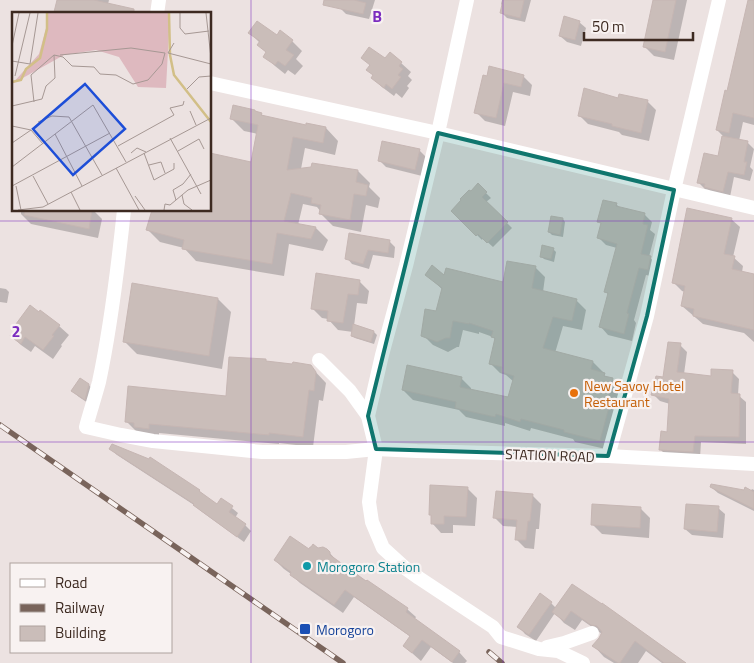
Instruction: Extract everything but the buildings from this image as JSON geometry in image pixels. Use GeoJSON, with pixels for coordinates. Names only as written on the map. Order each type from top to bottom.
{"type":"FeatureCollection","features":[{"type":"Feature","properties":{"kind":"street"},"geometry":{"type":"LineString","coordinates":[[368,416],[438,133],[467,0]]}},
{"type":"Feature","properties":{"kind":"street"},"geometry":{"type":"LineString","coordinates":[[608,456],[647,316],[674,190],[719,0]]}},
{"type":"Feature","properties":{"kind":"street"},"geometry":{"type":"LineString","coordinates":[[211,83],[438,133],[754,208]]}},
{"type":"Feature","properties":{"kind":"street","name":"STATION ROAD"},"geometry":{"type":"LineString","coordinates":[[124,211],[118,263],[99,382],[86,426],[153,441],[262,452],[346,452],[376,449],[608,456],[754,464]]}},
{"type":"Feature","properties":{"kind":"street"},"geometry":{"type":"LineString","coordinates":[[319,360],[350,391],[368,416],[376,449],[369,502],[372,522],[383,548],[405,568],[493,627],[501,637],[539,649],[558,651],[583,663]]}},
{"type":"Feature","properties":{"kind":"street"},"geometry":{"type":"LineString","coordinates":[[539,649],[592,633]]}},
{"type":"Feature","properties":{"kind":"highlighted area"},"geometry":{"type":"Polygon","coordinates":[[[438,133],[674,190],[647,316],[608,456],[376,449],[368,416],[438,133]]]}},
{"type":"Feature","properties":{"kind":"railway"},"geometry":{"type":"LineString","coordinates":[[0,425],[343,663]]}},
{"type":"Feature","properties":{"kind":"railway"},"geometry":{"type":"LineString","coordinates":[[489,652],[502,663]]}},
{"type":"Feature","properties":{"kind":"place","name":"New Savoy Hotel Restaurant"},"geometry":{"type":"Point","coordinates":[574,393]}},
{"type":"Feature","properties":{"kind":"place","name":"Morogoro Station"},"geometry":{"type":"Point","coordinates":[307,566]}},
{"type":"Feature","properties":{"kind":"place","name":"Morogoro"},"geometry":{"type":"Point","coordinates":[305,629]}}]}
